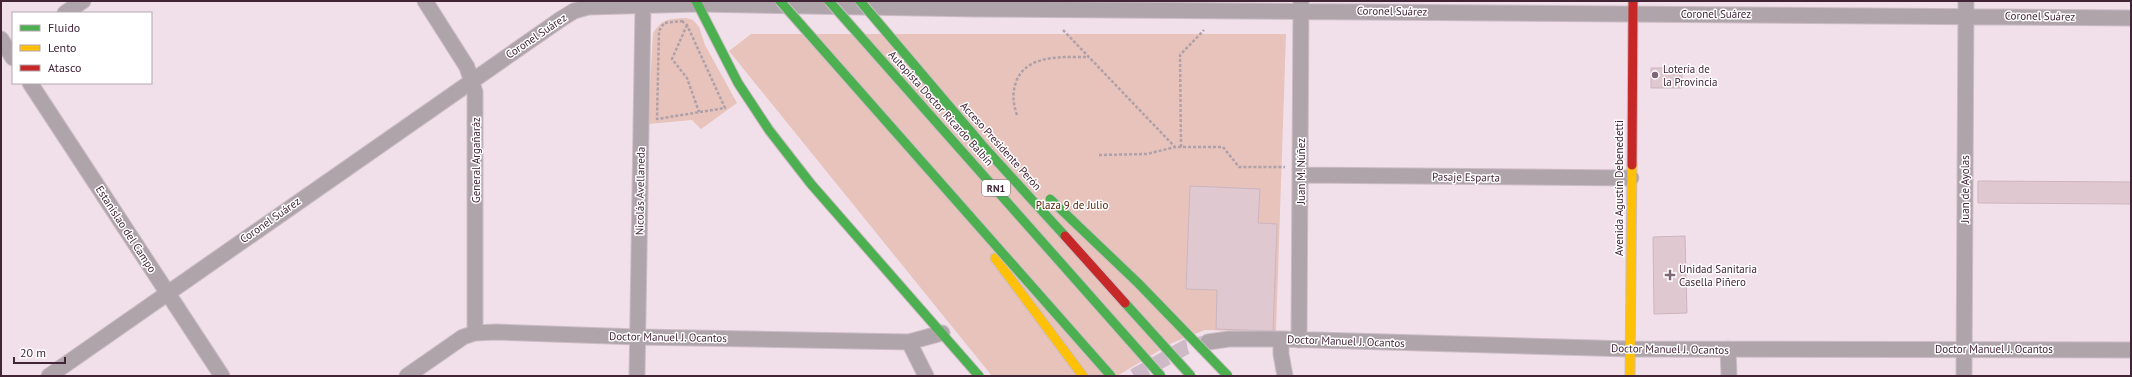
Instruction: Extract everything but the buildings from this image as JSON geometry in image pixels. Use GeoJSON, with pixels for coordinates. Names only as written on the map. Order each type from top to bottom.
{"type":"FeatureCollection","features":[{"type":"Feature","properties":{"kind":"main road"},"geometry":{"type":"LineString","coordinates":[[780,1],[946,191],[1111,376]]}},
{"type":"Feature","properties":{"kind":"main road","name":"Autopista Doctor Ricardo Balbín"},"geometry":{"type":"LineString","coordinates":[[829,1],[1161,376]]}},
{"type":"Feature","properties":{"kind":"main road","name":"Acceso Presidente Perón"},"geometry":{"type":"LineString","coordinates":[[860,1],[983,146],[1191,376]]}},
{"type":"Feature","properties":{"kind":"main road"},"geometry":{"type":"LineString","coordinates":[[697,2],[738,83],[769,130],[811,184],[980,376]]}},
{"type":"Feature","properties":{"kind":"main road","name":"Avenida Agustín Debenedetti"},"geometry":{"type":"LineString","coordinates":[[1630,376],[1633,7]]}},
{"type":"Feature","properties":{"kind":"main road"},"geometry":{"type":"LineString","coordinates":[[937,93],[1012,164]]}},
{"type":"Feature","properties":{"kind":"main road"},"geometry":{"type":"LineString","coordinates":[[946,191],[1083,376]]}},
{"type":"Feature","properties":{"kind":"main road"},"geometry":{"type":"LineString","coordinates":[[1041,191],[1138,283],[1228,376]]}},
{"type":"Feature","properties":{"kind":"street"},"geometry":{"type":"LineString","coordinates":[[66,12],[83,1]]}},
{"type":"Feature","properties":{"kind":"street","name":"General Argañaráz"},"geometry":{"type":"LineString","coordinates":[[425,1],[467,67],[472,80],[477,108],[475,333]]}},
{"type":"Feature","properties":{"kind":"street","name":"Coronel Suárez"},"geometry":{"type":"LineString","coordinates":[[49,376],[472,80],[574,11],[588,7],[643,6],[697,2],[974,5],[1966,8],[2131,18]]}},
{"type":"Feature","properties":{"kind":"street","name":"Nicolás Avellaneda"},"geometry":{"type":"LineString","coordinates":[[637,376],[643,6]]}},
{"type":"Feature","properties":{"kind":"street","name":"Juan M. Núñez"},"geometry":{"type":"LineString","coordinates":[[1300,340],[1301,6]]}},
{"type":"Feature","properties":{"kind":"street","name":"Juan de Ayolas"},"geometry":{"type":"LineString","coordinates":[[1964,376],[1966,8]]}},
{"type":"Feature","properties":{"kind":"street","name":"Estanislao del Campo"},"geometry":{"type":"LineString","coordinates":[[31,84],[222,376]]}},
{"type":"Feature","properties":{"kind":"street","name":"Pasaje Esparta"},"geometry":{"type":"LineString","coordinates":[[1301,171],[1631,178]]}},
{"type":"Feature","properties":{"kind":"street","name":"Doctor Manuel J. Ocantos"},"geometry":{"type":"LineString","coordinates":[[414,374],[454,342],[475,333],[496,332],[638,337],[909,342],[942,334]]}},
{"type":"Feature","properties":{"kind":"street","name":"Doctor Manuel J. Ocantos"},"geometry":{"type":"LineString","coordinates":[[1208,342],[1229,339],[1300,340],[1630,349],[1728,350],[1964,348],[2131,350]]}},
{"type":"Feature","properties":{"kind":"street"},"geometry":{"type":"LineString","coordinates":[[1281,340],[1280,354],[1285,376]]}},
{"type":"Feature","properties":{"kind":"street"},"geometry":{"type":"LineString","coordinates":[[909,342],[926,376]]}},
{"type":"Feature","properties":{"kind":"street"},"geometry":{"type":"LineString","coordinates":[[1728,350],[1729,376]]}},
{"type":"Feature","properties":{"kind":"path"},"geometry":{"type":"LineString","coordinates":[[682,22],[687,25],[725,108],[657,119],[659,31],[664,24],[682,22]]}},
{"type":"Feature","properties":{"kind":"path"},"geometry":{"type":"LineString","coordinates":[[687,25],[672,59],[687,78],[699,112]]}},
{"type":"Feature","properties":{"kind":"path"},"geometry":{"type":"LineString","coordinates":[[1063,30],[1175,147]]}},
{"type":"Feature","properties":{"kind":"path"},"geometry":{"type":"LineString","coordinates":[[1181,147],[1180,55],[1204,30]]}},
{"type":"Feature","properties":{"kind":"path"},"geometry":{"type":"LineString","coordinates":[[1017,115],[1013,102],[1014,88],[1019,74],[1030,64],[1050,58],[1089,57]]}},
{"type":"Feature","properties":{"kind":"path"},"geometry":{"type":"LineString","coordinates":[[1099,156],[1147,154],[1175,147],[1223,147],[1239,167],[1301,171]]}},
{"type":"Feature","properties":{"kind":"green space"},"geometry":{"type":"Polygon","coordinates":[[[686,18],[693,20],[699,27],[705,45],[737,103],[701,129],[692,120],[648,124],[653,33],[660,24],[667,20],[686,18]]]}},
{"type":"Feature","properties":{"kind":"green space","name":"Plaza 9 de Julio"},"geometry":{"type":"Polygon","coordinates":[[[751,34],[1286,34],[1276,332],[1205,330],[1172,343],[1117,376],[992,376],[729,51],[751,34]]]}},
{"type":"Feature","properties":{"kind":"tunnel"},"geometry":{"type":"LineString","coordinates":[[1134,376],[1186,347],[1205,343]]}},
{"type":"Feature","properties":{"kind":"traffic: fast"},"geometry":{"type":"LineString","coordinates":[[696,1],[738,83],[769,130],[811,184],[979,376]]}},
{"type":"Feature","properties":{"kind":"traffic: fast"},"geometry":{"type":"LineString","coordinates":[[780,1],[1111,376]]}},
{"type":"Feature","properties":{"kind":"traffic: fast"},"geometry":{"type":"LineString","coordinates":[[829,1],[1161,376]]}},
{"type":"Feature","properties":{"kind":"traffic: fast"},"geometry":{"type":"LineString","coordinates":[[860,1],[983,146],[1065,236]]}},
{"type":"Feature","properties":{"kind":"traffic: fast"},"geometry":{"type":"LineString","coordinates":[[1050,199],[1138,283],[1228,376]]}},
{"type":"Feature","properties":{"kind":"traffic: fast"},"geometry":{"type":"LineString","coordinates":[[1125,303],[1191,376]]}},
{"type":"Feature","properties":{"kind":"traffic: slow"},"geometry":{"type":"LineString","coordinates":[[1630,376],[1632,165]]}},
{"type":"Feature","properties":{"kind":"traffic: slow"},"geometry":{"type":"LineString","coordinates":[[995,258],[1083,376]]}},
{"type":"Feature","properties":{"kind":"traffic: jam"},"geometry":{"type":"LineString","coordinates":[[1632,165],[1633,1]]}},
{"type":"Feature","properties":{"kind":"traffic: jam"},"geometry":{"type":"LineString","coordinates":[[1065,236],[1125,303]]}},
{"type":"Feature","properties":{"kind":"place","name":"Lotería de la Provincia"},"geometry":{"type":"Point","coordinates":[1655,75]}},
{"type":"Feature","properties":{"kind":"place","name":"Unidad Sanitaria Casella Piñero"},"geometry":{"type":"Point","coordinates":[1670,275]}}]}
